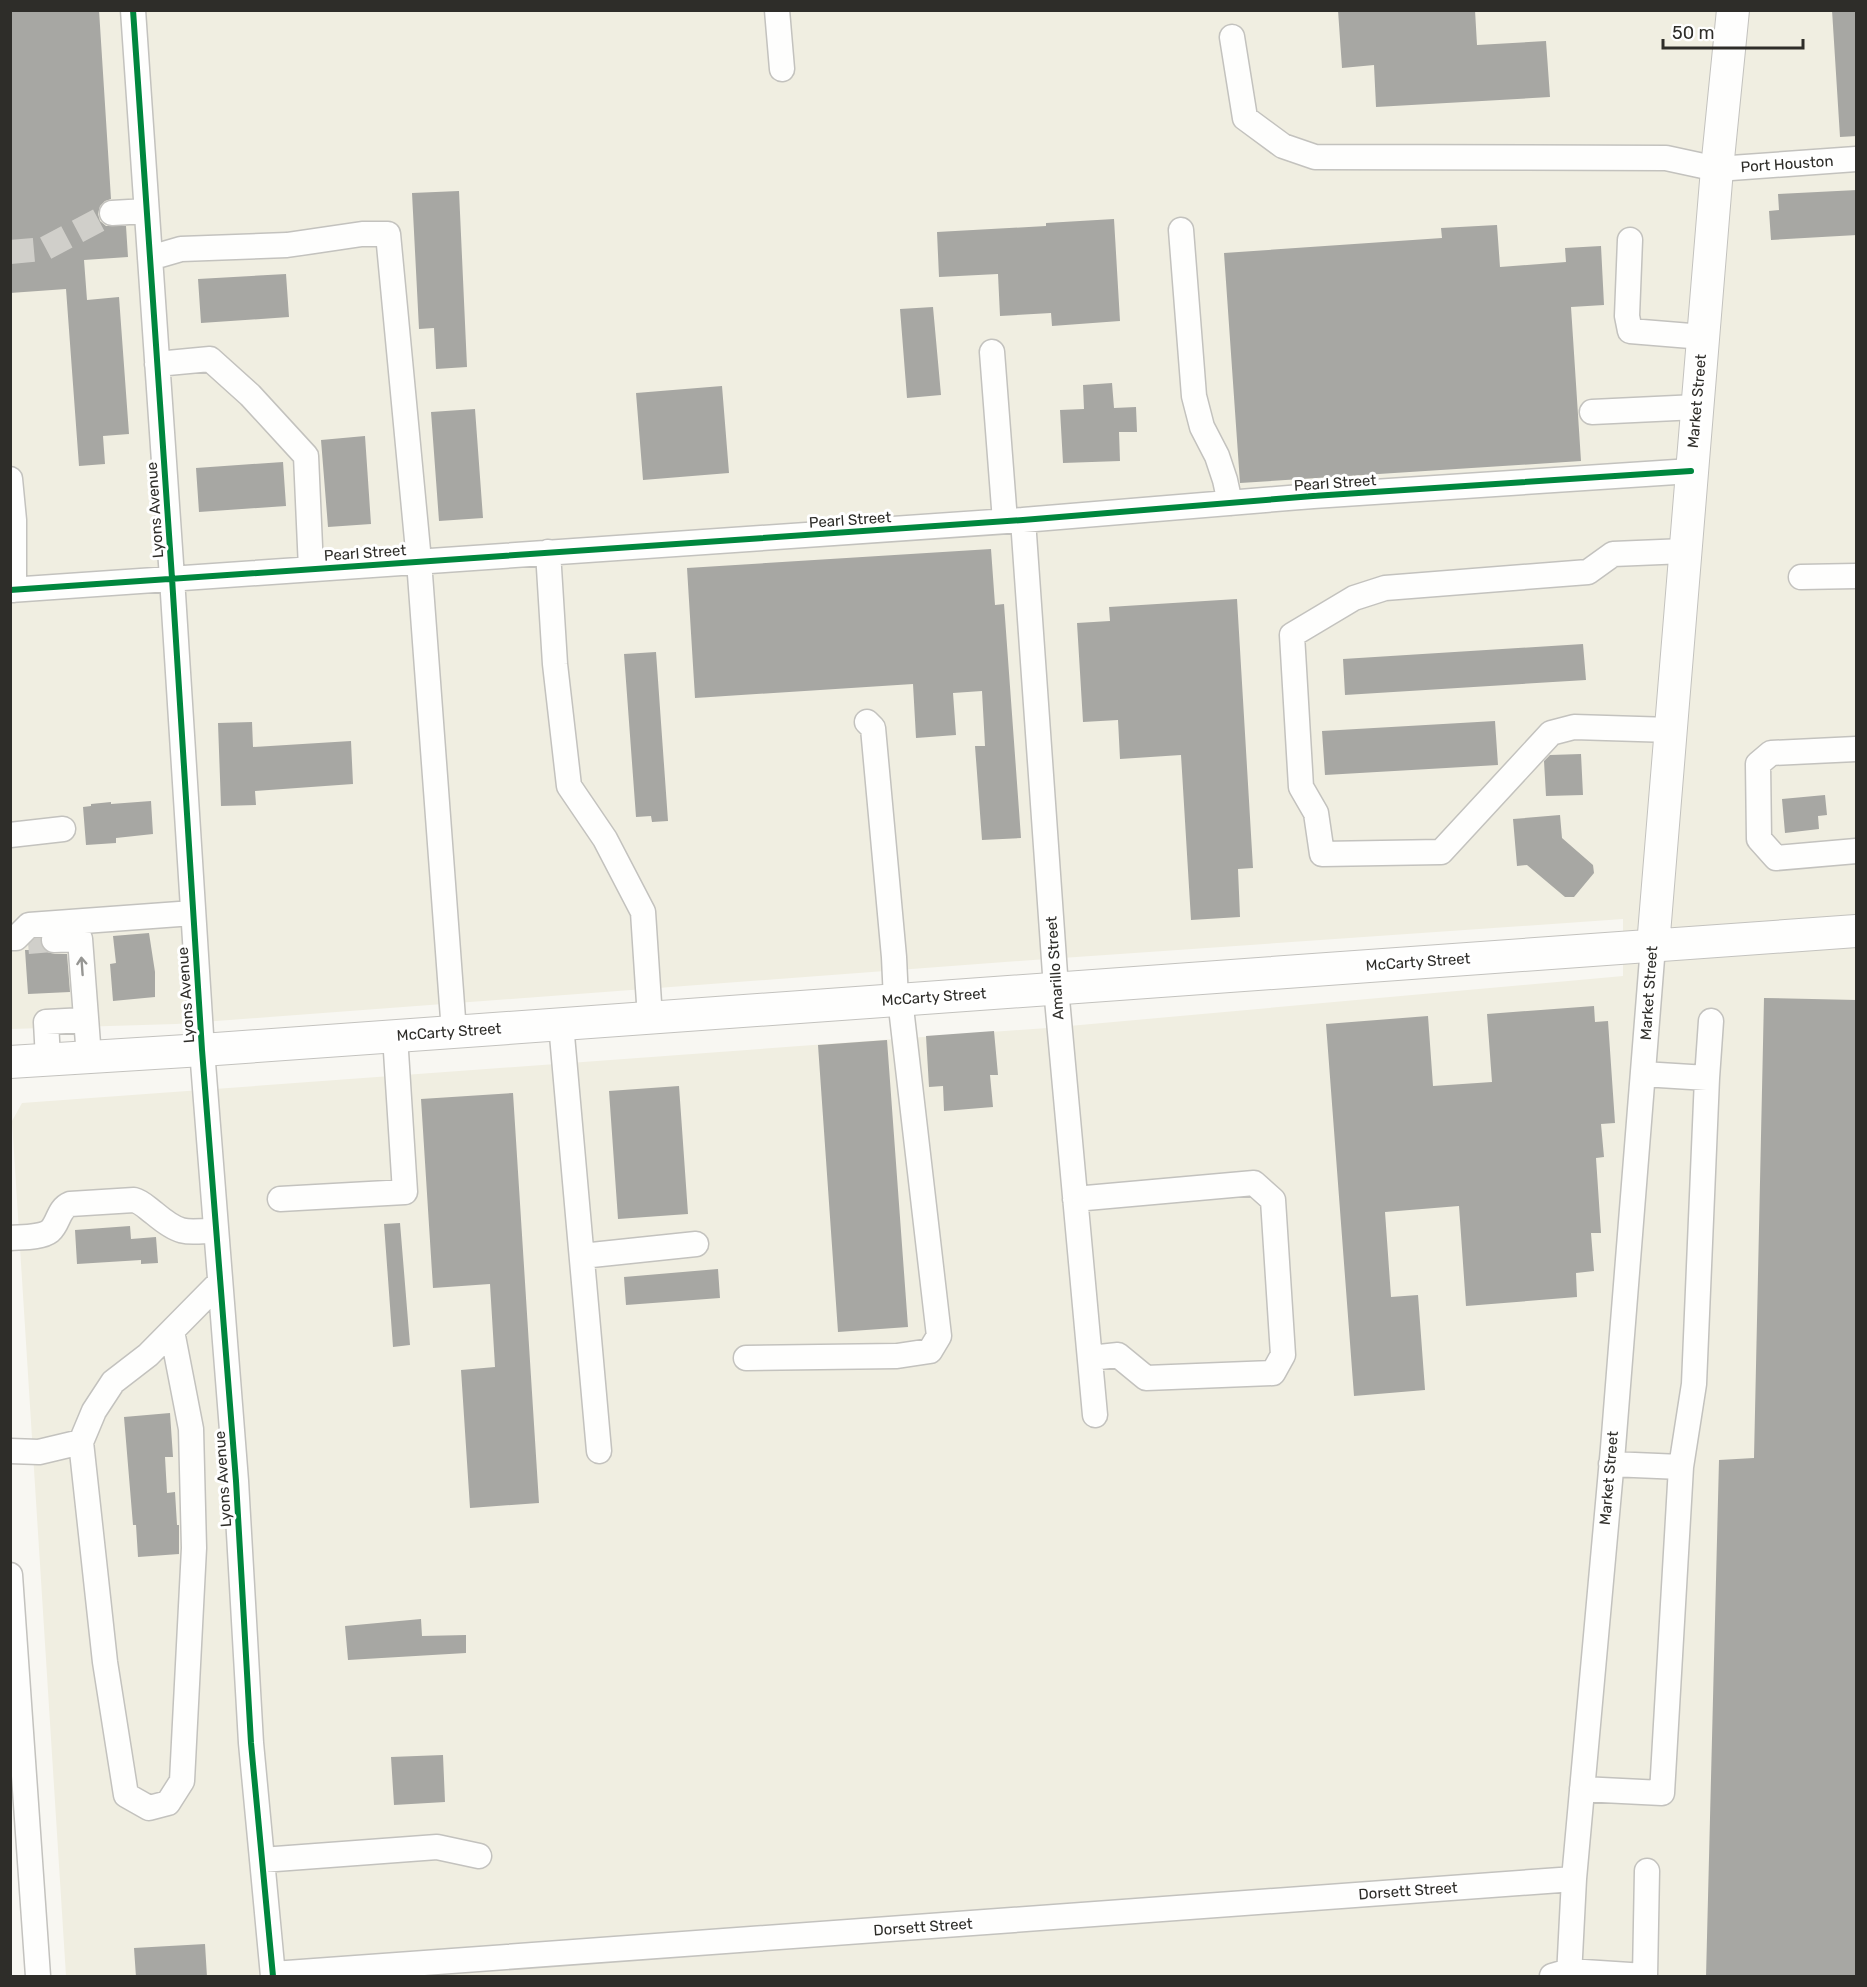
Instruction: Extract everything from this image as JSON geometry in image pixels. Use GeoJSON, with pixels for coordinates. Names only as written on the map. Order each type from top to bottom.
{"type":"FeatureCollection","features":[{"type":"Feature","properties":{"kind":"main road","name":"Market Street"},"geometry":{"type":"LineString","coordinates":[[1653,945],[1702,337],[1733,10]]}},
{"type":"Feature","properties":{"kind":"main road","name":"McCarty Street"},"geometry":{"type":"LineString","coordinates":[[10,1062],[1857,932]]}},
{"type":"Feature","properties":{"kind":"street","name":"Lyons Avenue"},"geometry":{"type":"LineString","coordinates":[[132,10],[202,1050],[236,1481],[251,1743],[273,1975]]}},
{"type":"Feature","properties":{"kind":"street"},"geometry":{"type":"LineString","coordinates":[[777,10],[782,69]]}},
{"type":"Feature","properties":{"kind":"street","name":"Port Houston"},"geometry":{"type":"LineString","coordinates":[[1232,37],[1245,118],[1283,146],[1315,157],[1666,158],[1717,169],[1857,159]]}},
{"type":"Feature","properties":{"kind":"street"},"geometry":{"type":"LineString","coordinates":[[112,213],[146,211]]}},
{"type":"Feature","properties":{"kind":"street"},"geometry":{"type":"LineString","coordinates":[[1181,230],[1194,396],[1202,427],[1220,464],[1230,503]]}},
{"type":"Feature","properties":{"kind":"street"},"geometry":{"type":"LineString","coordinates":[[150,258],[181,249],[287,245],[362,234],[388,234],[419,561],[454,1032]]}},
{"type":"Feature","properties":{"kind":"street"},"geometry":{"type":"LineString","coordinates":[[1630,240],[1627,316],[1630,331],[1702,337]]}},
{"type":"Feature","properties":{"kind":"street","name":"Amarillo Street"},"geometry":{"type":"LineString","coordinates":[[992,352],[1014,520],[1095,1415]]}},
{"type":"Feature","properties":{"kind":"street"},"geometry":{"type":"LineString","coordinates":[[157,364],[210,359],[250,395],[306,456],[311,569]]}},
{"type":"Feature","properties":{"kind":"street"},"geometry":{"type":"LineString","coordinates":[[1592,412],[1697,407]]}},
{"type":"Feature","properties":{"kind":"street","name":"Pearl Street"},"geometry":{"type":"LineString","coordinates":[[12,590],[1691,471]]}},
{"type":"Feature","properties":{"kind":"street"},"geometry":{"type":"LineString","coordinates":[[10,479],[14,520],[12,590]]}},
{"type":"Feature","properties":{"kind":"street"},"geometry":{"type":"LineString","coordinates":[[1671,730],[1574,727],[1551,733],[1441,852],[1322,854],[1316,813],[1302,787],[1292,635],[1354,598],[1385,588],[1588,572],[1613,554],[1685,551]]}},
{"type":"Feature","properties":{"kind":"street"},"geometry":{"type":"LineString","coordinates":[[548,552],[555,664],[569,786],[605,839],[644,912],[650,1018]]}},
{"type":"Feature","properties":{"kind":"street"},"geometry":{"type":"LineString","coordinates":[[1801,577],[1857,576]]}},
{"type":"Feature","properties":{"kind":"street"},"geometry":{"type":"LineString","coordinates":[[746,1358],[897,1356],[930,1351],[939,1336],[898,999],[873,728],[867,722]]}},
{"type":"Feature","properties":{"kind":"street"},"geometry":{"type":"LineString","coordinates":[[1857,749],[1771,753],[1758,765],[1759,839],[1776,858],[1857,851]]}},
{"type":"Feature","properties":{"kind":"street"},"geometry":{"type":"LineString","coordinates":[[10,835],[63,829]]}},
{"type":"Feature","properties":{"kind":"street"},"geometry":{"type":"LineString","coordinates":[[54,940],[79,930],[193,913]]}},
{"type":"Feature","properties":{"kind":"street"},"geometry":{"type":"LineString","coordinates":[[18,939],[29,925],[79,930]]}},
{"type":"Feature","properties":{"kind":"street"},"geometry":{"type":"LineString","coordinates":[[79,930],[89,1057]]}},
{"type":"Feature","properties":{"kind":"street","name":"Market Street"},"geometry":{"type":"LineString","coordinates":[[1563,1975],[1574,1879],[1611,1464],[1653,945]]}},
{"type":"Feature","properties":{"kind":"street"},"geometry":{"type":"LineString","coordinates":[[48,1059],[46,1022],[85,1020]]}},
{"type":"Feature","properties":{"kind":"street"},"geometry":{"type":"LineString","coordinates":[[1582,1789],[1662,1793],[1681,1467],[1695,1384],[1711,1021]]}},
{"type":"Feature","properties":{"kind":"street"},"geometry":{"type":"LineString","coordinates":[[561,1024],[599,1451]]}},
{"type":"Feature","properties":{"kind":"street"},"geometry":{"type":"LineString","coordinates":[[280,1199],[405,1192],[394,1036]]}},
{"type":"Feature","properties":{"kind":"street"},"geometry":{"type":"LineString","coordinates":[[1643,1074],[1707,1078]]}},
{"type":"Feature","properties":{"kind":"street"},"geometry":{"type":"LineString","coordinates":[[1075,1199],[1254,1183],[1273,1200],[1283,1355],[1273,1373],[1146,1378],[1118,1355],[1090,1358]]}},
{"type":"Feature","properties":{"kind":"street"},"geometry":{"type":"LineString","coordinates":[[10,1238],[43,1234],[49,1231],[62,1210],[70,1204],[134,1200],[141,1203],[171,1228],[192,1232],[216,1230]]}},
{"type":"Feature","properties":{"kind":"street"},"geometry":{"type":"LineString","coordinates":[[582,1256],[696,1244]]}},
{"type":"Feature","properties":{"kind":"street"},"geometry":{"type":"LineString","coordinates":[[172,1331],[191,1429],[194,1548],[182,1781],[168,1803],[149,1808],[126,1795],[105,1662],[81,1442],[94,1411],[113,1382],[148,1355],[220,1282]]}},
{"type":"Feature","properties":{"kind":"street"},"geometry":{"type":"LineString","coordinates":[[10,1451],[39,1452],[81,1442]]}},
{"type":"Feature","properties":{"kind":"street"},"geometry":{"type":"LineString","coordinates":[[1611,1464],[1681,1467]]}},
{"type":"Feature","properties":{"kind":"street"},"geometry":{"type":"LineString","coordinates":[[10,1575],[23,1735],[38,1977]]}},
{"type":"Feature","properties":{"kind":"street"},"geometry":{"type":"LineString","coordinates":[[262,1860],[437,1847],[479,1856]]}},
{"type":"Feature","properties":{"kind":"street"},"geometry":{"type":"LineString","coordinates":[[1563,1975],[1645,1976],[1647,1871]]}},
{"type":"Feature","properties":{"kind":"street","name":"Dorsett Street"},"geometry":{"type":"LineString","coordinates":[[273,1975],[375,1972],[1574,1879]]}},
{"type":"Feature","properties":{"kind":"shaded area"},"geometry":{"type":"Polygon","coordinates":[[[10,11],[1856,11],[1856,1976],[66,1976],[12,1121],[22,1103],[1047,1028],[1623,976],[1623,919],[1033,960],[176,1024],[11,1029],[10,11]]]}},
{"type":"Feature","properties":{"kind":"building"},"geometry":{"type":"Polygon","coordinates":[[[10,10],[99,10],[111,199],[100,206],[98,214],[100,221],[106,226],[126,226],[128,257],[84,260],[87,300],[119,297],[129,434],[103,436],[105,464],[79,466],[66,289],[10,293],[10,10]]]}},
{"type":"Feature","properties":{"kind":"building"},"geometry":{"type":"Polygon","coordinates":[[[1338,10],[1475,10],[1477,45],[1546,41],[1550,97],[1376,107],[1374,65],[1342,68],[1338,10]]]}},
{"type":"Feature","properties":{"kind":"building"},"geometry":{"type":"Polygon","coordinates":[[[1832,10],[1857,10],[1857,136],[1840,137],[1832,10]]]}},
{"type":"Feature","properties":{"kind":"building"},"geometry":{"type":"Polygon","coordinates":[[[1857,190],[1857,235],[1771,240],[1769,211],[1779,210],[1778,194],[1857,190]]]}},
{"type":"Feature","properties":{"kind":"building"},"geometry":{"type":"Polygon","coordinates":[[[459,191],[467,367],[436,369],[434,328],[419,329],[412,193],[459,191]]]}},
{"type":"Feature","properties":{"kind":"building"},"geometry":{"type":"Polygon","coordinates":[[[1114,219],[1120,321],[1052,326],[1051,313],[1000,316],[998,274],[939,277],[937,232],[1046,226],[1046,223],[1114,219]]]}},
{"type":"Feature","properties":{"kind":"building"},"geometry":{"type":"Polygon","coordinates":[[[1497,225],[1500,267],[1566,262],[1565,248],[1601,246],[1604,305],[1571,307],[1581,461],[1240,483],[1224,253],[1442,238],[1441,228],[1497,225]]]}},
{"type":"Feature","properties":{"kind":"building"},"geometry":{"type":"Polygon","coordinates":[[[286,274],[289,317],[201,323],[198,279],[286,274]]]}},
{"type":"Feature","properties":{"kind":"building"},"geometry":{"type":"Polygon","coordinates":[[[933,307],[941,395],[907,398],[900,309],[933,307]]]}},
{"type":"Feature","properties":{"kind":"building"},"geometry":{"type":"Polygon","coordinates":[[[1112,383],[1114,408],[1136,407],[1137,432],[1119,432],[1120,461],[1063,463],[1060,410],[1084,409],[1083,385],[1112,383]]]}},
{"type":"Feature","properties":{"kind":"building"},"geometry":{"type":"Polygon","coordinates":[[[722,386],[729,473],[643,480],[636,393],[722,386]]]}},
{"type":"Feature","properties":{"kind":"building"},"geometry":{"type":"Polygon","coordinates":[[[475,409],[483,518],[439,521],[431,412],[475,409]]]}},
{"type":"Feature","properties":{"kind":"building"},"geometry":{"type":"Polygon","coordinates":[[[365,436],[371,524],[328,527],[321,440],[365,436]]]}},
{"type":"Feature","properties":{"kind":"building"},"geometry":{"type":"Polygon","coordinates":[[[283,462],[286,506],[199,512],[196,468],[283,462]]]}},
{"type":"Feature","properties":{"kind":"building"},"geometry":{"type":"Polygon","coordinates":[[[991,549],[995,605],[1004,604],[1021,838],[982,840],[975,746],[985,746],[982,691],[953,693],[956,735],[916,738],[913,684],[695,698],[687,568],[991,549]]]}},
{"type":"Feature","properties":{"kind":"building"},"geometry":{"type":"Polygon","coordinates":[[[1237,599],[1253,868],[1238,869],[1240,917],[1191,920],[1181,755],[1120,759],[1118,720],[1083,722],[1077,623],[1110,621],[1109,607],[1237,599]]]}},
{"type":"Feature","properties":{"kind":"building"},"geometry":{"type":"Polygon","coordinates":[[[1583,644],[1586,680],[1345,695],[1343,659],[1583,644]]]}},
{"type":"Feature","properties":{"kind":"building"},"geometry":{"type":"Polygon","coordinates":[[[656,652],[668,821],[652,822],[651,816],[636,817],[624,654],[656,652]]]}},
{"type":"Feature","properties":{"kind":"building"},"geometry":{"type":"Polygon","coordinates":[[[1495,721],[1498,765],[1325,775],[1322,731],[1495,721]]]}},
{"type":"Feature","properties":{"kind":"building"},"geometry":{"type":"Polygon","coordinates":[[[252,722],[253,747],[351,741],[353,784],[255,791],[256,805],[221,806],[218,723],[252,722]]]}},
{"type":"Feature","properties":{"kind":"building"},"geometry":{"type":"Polygon","coordinates":[[[1581,754],[1583,795],[1546,796],[1544,761],[1550,755],[1581,754]]]}},
{"type":"Feature","properties":{"kind":"building"},"geometry":{"type":"Polygon","coordinates":[[[1825,795],[1827,815],[1818,816],[1819,829],[1785,833],[1782,799],[1825,795]]]}},
{"type":"Feature","properties":{"kind":"building"},"geometry":{"type":"Polygon","coordinates":[[[151,801],[153,834],[116,838],[116,843],[86,845],[83,807],[111,802],[111,804],[151,801]]]}},
{"type":"Feature","properties":{"kind":"building"},"geometry":{"type":"Polygon","coordinates":[[[1560,815],[1562,838],[1593,865],[1594,873],[1574,897],[1565,897],[1527,865],[1517,866],[1513,819],[1560,815]]]}},
{"type":"Feature","properties":{"kind":"building"},"geometry":{"type":"Polygon","coordinates":[[[149,933],[155,972],[155,997],[113,1001],[110,964],[116,963],[113,936],[149,933]]]}},
{"type":"Feature","properties":{"kind":"building"},"geometry":{"type":"Polygon","coordinates":[[[40,938],[42,947],[47,952],[67,954],[70,992],[28,994],[25,950],[29,950],[29,945],[35,939],[40,938]]]}},
{"type":"Feature","properties":{"kind":"building"},"geometry":{"type":"Polygon","coordinates":[[[1764,998],[1857,1000],[1857,1977],[1706,1977],[1719,1460],[1754,1458],[1764,998]]]}},
{"type":"Feature","properties":{"kind":"building"},"geometry":{"type":"Polygon","coordinates":[[[1594,1006],[1595,1022],[1608,1021],[1615,1123],[1601,1124],[1604,1157],[1596,1158],[1601,1233],[1591,1233],[1594,1271],[1576,1273],[1577,1297],[1466,1306],[1459,1206],[1385,1212],[1391,1297],[1418,1295],[1425,1390],[1354,1396],[1326,1024],[1428,1016],[1433,1086],[1492,1082],[1487,1014],[1594,1006]]]}},
{"type":"Feature","properties":{"kind":"building"},"geometry":{"type":"Polygon","coordinates":[[[994,1031],[998,1075],[990,1075],[993,1107],[944,1111],[943,1086],[929,1087],[926,1036],[994,1031]]]}},
{"type":"Feature","properties":{"kind":"building"},"geometry":{"type":"Polygon","coordinates":[[[887,1040],[908,1327],[838,1332],[818,1045],[887,1040]]]}},
{"type":"Feature","properties":{"kind":"building"},"geometry":{"type":"Polygon","coordinates":[[[679,1086],[688,1214],[618,1219],[609,1091],[679,1086]]]}},
{"type":"Feature","properties":{"kind":"building"},"geometry":{"type":"Polygon","coordinates":[[[513,1093],[539,1503],[470,1508],[461,1370],[495,1367],[490,1284],[433,1288],[421,1099],[513,1093]]]}},
{"type":"Feature","properties":{"kind":"building"},"geometry":{"type":"Polygon","coordinates":[[[400,1223],[410,1345],[393,1347],[384,1224],[400,1223]]]}},
{"type":"Feature","properties":{"kind":"building"},"geometry":{"type":"Polygon","coordinates":[[[130,1226],[131,1239],[156,1237],[158,1263],[141,1264],[141,1260],[77,1264],[75,1230],[130,1226]]]}},
{"type":"Feature","properties":{"kind":"building"},"geometry":{"type":"Polygon","coordinates":[[[718,1269],[720,1298],[626,1305],[624,1277],[718,1269]]]}},
{"type":"Feature","properties":{"kind":"building"},"geometry":{"type":"Polygon","coordinates":[[[170,1413],[173,1457],[165,1457],[167,1493],[175,1492],[177,1525],[179,1525],[179,1554],[138,1557],[124,1417],[170,1413]]]}},
{"type":"Feature","properties":{"kind":"building"},"geometry":{"type":"Polygon","coordinates":[[[421,1619],[422,1636],[466,1635],[466,1653],[348,1660],[345,1626],[421,1619]]]}},
{"type":"Feature","properties":{"kind":"building"},"geometry":{"type":"Polygon","coordinates":[[[443,1755],[445,1802],[394,1805],[391,1757],[443,1755]]]}},
{"type":"Feature","properties":{"kind":"building"},"geometry":{"type":"Polygon","coordinates":[[[205,1944],[207,1977],[136,1977],[134,1948],[205,1944]]]}},
{"type":"Feature","properties":{"kind":"tunnel"},"geometry":{"type":"LineString","coordinates":[[10,252],[44,249],[112,213]]}},
{"type":"Feature","properties":{"kind":"tunnel"},"geometry":{"type":"LineString","coordinates":[[28,942],[54,940]]}},
{"type":"Feature","properties":{"kind":"cycle path"},"geometry":{"type":"LineString","coordinates":[[133,10],[202,1050],[236,1481],[251,1743],[273,1976]]}},
{"type":"Feature","properties":{"kind":"cycle path"},"geometry":{"type":"LineString","coordinates":[[10,590],[1691,471]]}}]}
